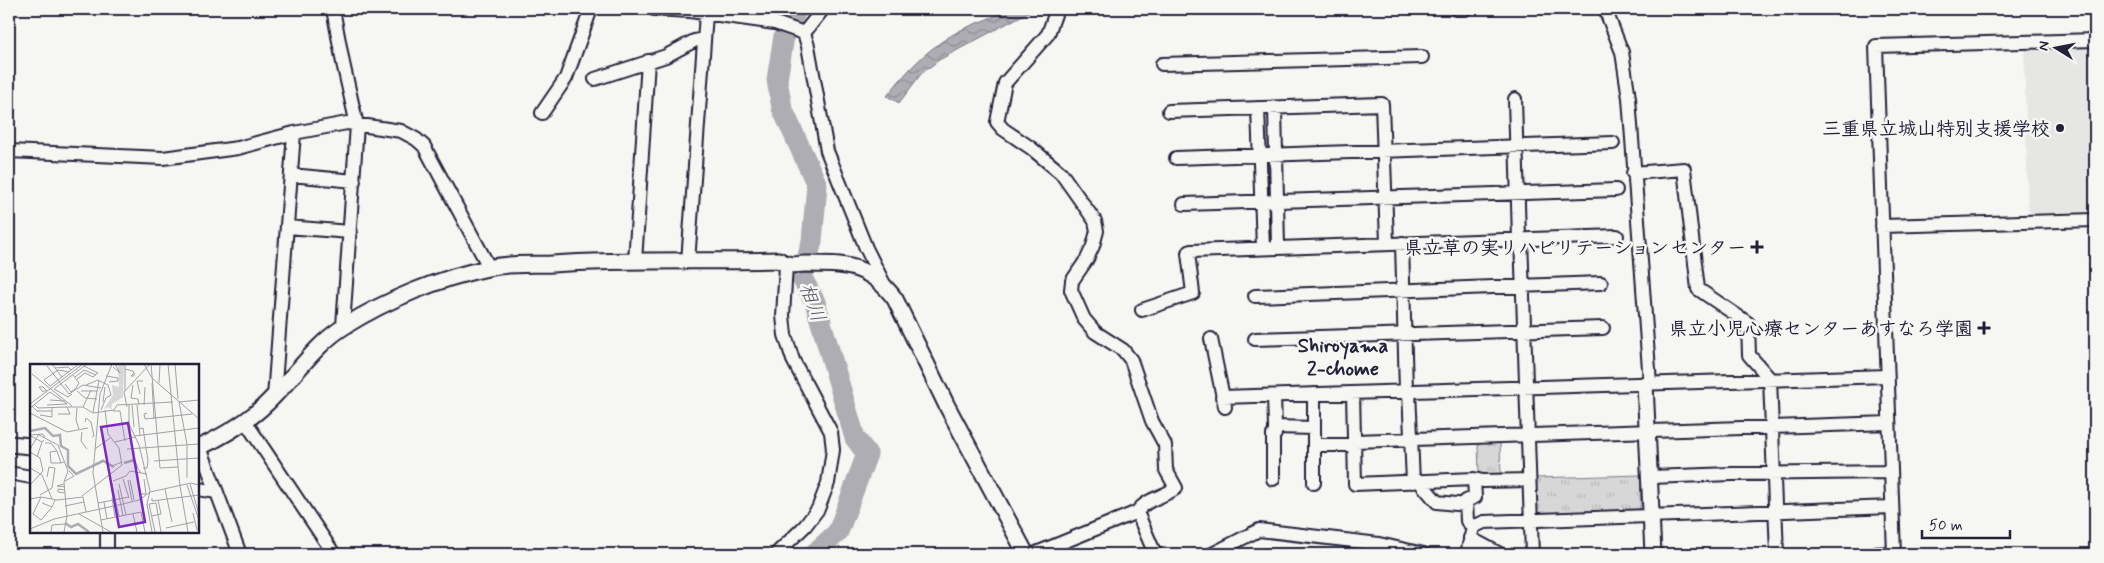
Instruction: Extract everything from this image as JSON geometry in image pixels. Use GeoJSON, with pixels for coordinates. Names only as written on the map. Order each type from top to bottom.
{"type":"FeatureCollection","features":[{"type":"Feature","properties":{"kind":"street"},"geometry":{"type":"LineString","coordinates":[[333,9],[343,63],[358,125],[343,326]]}},
{"type":"Feature","properties":{"kind":"street"},"geometry":{"type":"LineString","coordinates":[[542,113],[566,78],[591,9]]}},
{"type":"Feature","properties":{"kind":"street"},"geometry":{"type":"LineString","coordinates":[[654,9],[775,23],[804,34]]}},
{"type":"Feature","properties":{"kind":"street"},"geometry":{"type":"LineString","coordinates":[[804,34],[823,9]]}},
{"type":"Feature","properties":{"kind":"street"},"geometry":{"type":"LineString","coordinates":[[1034,554],[1137,512],[1143,504],[1168,494],[1176,488],[1166,470],[1165,445],[1152,421],[1131,360],[1123,350],[1096,332],[1084,319],[1070,290],[1072,281],[1087,259],[1093,246],[1096,231],[1095,221],[1061,173],[1031,148],[1003,129],[997,122],[1005,83],[1048,34],[1057,9]]}},
{"type":"Feature","properties":{"kind":"street"},"geometry":{"type":"LineString","coordinates":[[1456,9],[1465,9]]}},
{"type":"Feature","properties":{"kind":"street"},"geometry":{"type":"LineString","coordinates":[[1605,9],[1622,52],[1629,98],[1648,383],[1653,554]]}},
{"type":"Feature","properties":{"kind":"street"},"geometry":{"type":"LineString","coordinates":[[688,262],[706,14]]}},
{"type":"Feature","properties":{"kind":"street"},"geometry":{"type":"LineString","coordinates":[[804,34],[808,46],[824,136],[833,168],[866,248],[886,288]]}},
{"type":"Feature","properties":{"kind":"street"},"geometry":{"type":"LineString","coordinates":[[595,79],[666,56],[694,41],[703,39]]}},
{"type":"Feature","properties":{"kind":"street"},"geometry":{"type":"LineString","coordinates":[[1871,554],[1894,554],[1876,46],[2095,40]]}},
{"type":"Feature","properties":{"kind":"street"},"geometry":{"type":"LineString","coordinates":[[1162,64],[1422,58]]}},
{"type":"Feature","properties":{"kind":"street"},"geometry":{"type":"LineString","coordinates":[[635,262],[648,61]]}},
{"type":"Feature","properties":{"kind":"street"},"geometry":{"type":"LineString","coordinates":[[1515,98],[1517,193],[1532,554]]}},
{"type":"Feature","properties":{"kind":"street"},"geometry":{"type":"LineString","coordinates":[[1169,111],[1382,104],[1387,243]]}},
{"type":"Feature","properties":{"kind":"street"},"geometry":{"type":"LineString","coordinates":[[1258,108],[1263,248]]}},
{"type":"Feature","properties":{"kind":"street"},"geometry":{"type":"LineString","coordinates":[[1275,108],[1278,247]]}},
{"type":"Feature","properties":{"kind":"street"},"geometry":{"type":"LineString","coordinates":[[9,151],[164,158],[238,148],[294,133],[347,123],[401,131],[424,146],[489,267]]}},
{"type":"Feature","properties":{"kind":"street"},"geometry":{"type":"LineString","coordinates":[[274,397],[294,133]]}},
{"type":"Feature","properties":{"kind":"street"},"geometry":{"type":"LineString","coordinates":[[1176,158],[1613,143]]}},
{"type":"Feature","properties":{"kind":"street"},"geometry":{"type":"LineString","coordinates":[[1633,173],[1684,169],[1698,289],[1748,323],[1750,355],[1770,379],[1777,554]]}},
{"type":"Feature","properties":{"kind":"street"},"geometry":{"type":"LineString","coordinates":[[291,175],[354,181]]}},
{"type":"Feature","properties":{"kind":"street"},"geometry":{"type":"LineString","coordinates":[[1184,204],[1616,190]]}},
{"type":"Feature","properties":{"kind":"street"},"geometry":{"type":"LineString","coordinates":[[1882,226],[2095,220]]}},
{"type":"Feature","properties":{"kind":"street"},"geometry":{"type":"LineString","coordinates":[[287,227],[350,232]]}},
{"type":"Feature","properties":{"kind":"street"},"geometry":{"type":"LineString","coordinates":[[1142,310],[1193,293],[1188,252],[1191,251],[1402,242],[1617,236]]}},
{"type":"Feature","properties":{"kind":"street"},"geometry":{"type":"LineString","coordinates":[[1402,242],[1408,391],[1416,482],[1437,502],[1466,505]]}},
{"type":"Feature","properties":{"kind":"street"},"geometry":{"type":"LineString","coordinates":[[240,554],[199,447],[214,441],[245,421],[274,397],[320,346],[343,326],[403,296],[489,267],[573,262],[779,260],[788,265],[833,264],[857,267],[867,272],[886,288],[895,299],[946,406],[1026,554]]}},
{"type":"Feature","properties":{"kind":"street"},"geometry":{"type":"LineString","coordinates":[[776,554],[805,526],[818,509],[829,478],[833,450],[831,432],[793,360],[785,335],[783,316],[788,265]]}},
{"type":"Feature","properties":{"kind":"street"},"geometry":{"type":"LineString","coordinates":[[1255,296],[1602,283]]}},
{"type":"Feature","properties":{"kind":"street"},"geometry":{"type":"LineString","coordinates":[[1255,340],[1603,328]]}},
{"type":"Feature","properties":{"kind":"street"},"geometry":{"type":"LineString","coordinates":[[1211,339],[1224,402],[1274,396],[1314,394],[1887,376]]}},
{"type":"Feature","properties":{"kind":"street"},"geometry":{"type":"LineString","coordinates":[[1353,393],[1355,484],[1474,479],[1483,481],[1529,480]]}},
{"type":"Feature","properties":{"kind":"street"},"geometry":{"type":"LineString","coordinates":[[1314,394],[1314,482]]}},
{"type":"Feature","properties":{"kind":"street"},"geometry":{"type":"LineString","coordinates":[[1273,479],[1272,435],[1275,434],[1274,396]]}},
{"type":"Feature","properties":{"kind":"street"},"geometry":{"type":"LineString","coordinates":[[245,421],[334,554]]}},
{"type":"Feature","properties":{"kind":"street"},"geometry":{"type":"LineString","coordinates":[[1314,444],[1888,423]]}},
{"type":"Feature","properties":{"kind":"street"},"geometry":{"type":"LineString","coordinates":[[1275,427],[1314,428]]}},
{"type":"Feature","properties":{"kind":"street"},"geometry":{"type":"LineString","coordinates":[[9,444],[30,446]]}},
{"type":"Feature","properties":{"kind":"street"},"geometry":{"type":"LineString","coordinates":[[1650,477],[1861,471],[1891,472]]}},
{"type":"Feature","properties":{"kind":"street"},"geometry":{"type":"LineString","coordinates":[[9,473],[30,477]]}},
{"type":"Feature","properties":{"kind":"street"},"geometry":{"type":"LineString","coordinates":[[1474,479],[1475,497],[1466,501],[1467,521],[1472,533],[1500,554]]}},
{"type":"Feature","properties":{"kind":"street"},"geometry":{"type":"LineString","coordinates":[[199,489],[216,492]]}},
{"type":"Feature","properties":{"kind":"street"},"geometry":{"type":"LineString","coordinates":[[1467,554],[1472,533],[1484,522],[1892,507]]}},
{"type":"Feature","properties":{"kind":"street"},"geometry":{"type":"LineString","coordinates":[[1137,512],[1156,554]]}},
{"type":"Feature","properties":{"kind":"street"},"geometry":{"type":"LineString","coordinates":[[1212,554],[1258,530],[1379,544],[1424,554]]}},
{"type":"Feature","properties":{"kind":"street"},"geometry":{"type":"LineString","coordinates":[[107,554],[108,533]]}},
{"type":"Feature","properties":{"kind":"shaded area","name":"三重県立城山特別支援学校"},"geometry":{"type":"Polygon","coordinates":[[[2095,45],[2095,214],[2032,216],[2028,209],[2024,47],[2095,45]]]}},
{"type":"Feature","properties":{"kind":"green space"},"geometry":{"type":"Polygon","coordinates":[[[1483,440],[1500,440],[1501,477],[1479,474],[1478,444],[1483,440]]]}},
{"type":"Feature","properties":{"kind":"green space"},"geometry":{"type":"Polygon","coordinates":[[[1641,475],[1640,508],[1635,512],[1535,515],[1534,478],[1641,475]]]}},
{"type":"Feature","properties":{"kind":"water"},"geometry":{"type":"Polygon","coordinates":[[[1009,9],[1034,9],[939,60],[921,74],[899,103],[887,96],[912,67],[941,42],[963,29],[1009,9]]]}},
{"type":"Feature","properties":{"kind":"waterway","name":"相川"},"geometry":{"type":"LineString","coordinates":[[797,9],[784,36],[777,80],[782,108],[817,185],[812,241],[802,278],[815,302],[855,438],[867,454],[838,532],[814,554]]}},
{"type":"Feature","properties":{"kind":"place","name":"三重県立城山特別支援学校"},"geometry":{"type":"Point","coordinates":[2060,128]}},
{"type":"Feature","properties":{"kind":"place","name":"県立草の実リハビリテーションセンター"},"geometry":{"type":"Point","coordinates":[1757,247]}},
{"type":"Feature","properties":{"kind":"place","name":"県立小児心療センターあすなろ学園"},"geometry":{"type":"Point","coordinates":[1984,328]}},
{"type":"Feature","properties":{"kind":"district","name":"Shiroyama 2-chome"},"geometry":{"type":"Point","coordinates":[1343,356]}}]}
